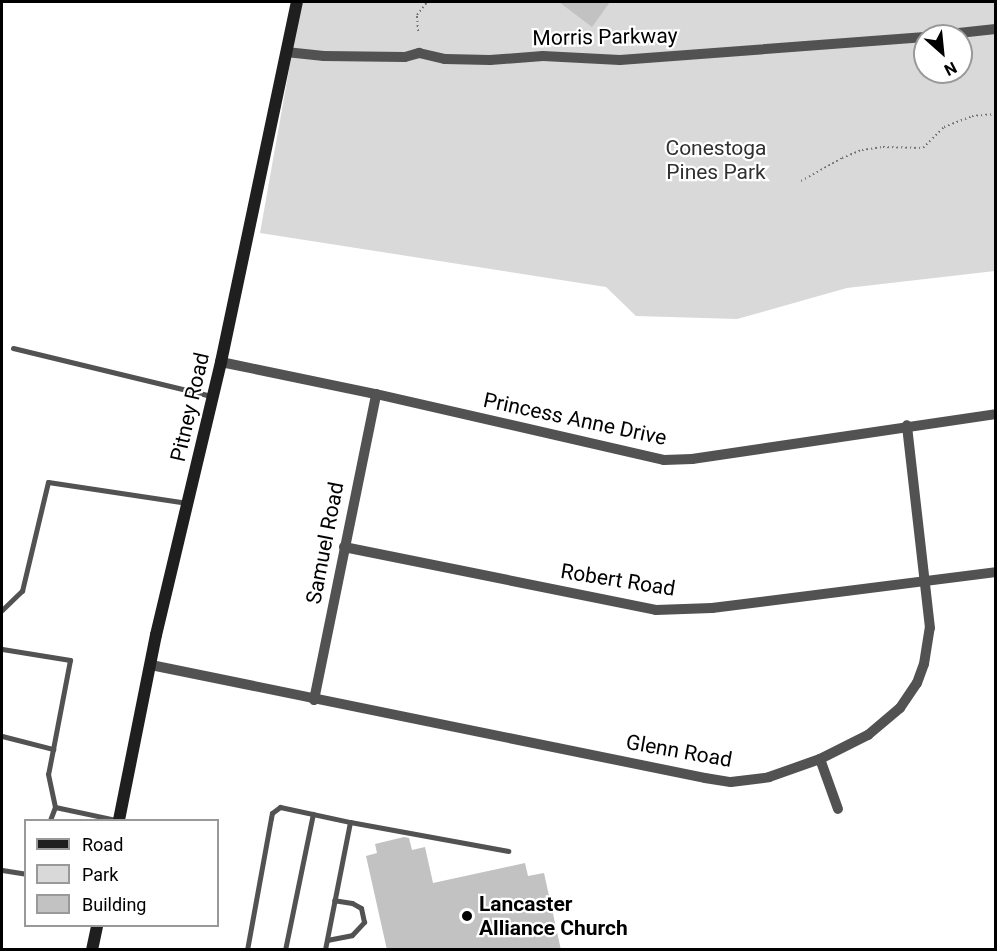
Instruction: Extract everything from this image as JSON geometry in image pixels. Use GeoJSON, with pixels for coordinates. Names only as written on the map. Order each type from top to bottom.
{"type":"FeatureCollection","features":[{"type":"Feature","properties":{"kind":"main road","name":"Pitney Road"},"geometry":{"type":"LineString","coordinates":[[117,819],[221,362],[297,2]]}},
{"type":"Feature","properties":{"kind":"main road"},"geometry":{"type":"LineString","coordinates":[[92,950],[97,927]]}},
{"type":"Feature","properties":{"kind":"street"},"geometry":{"type":"LineString","coordinates":[[973,31],[996,29]]}},
{"type":"Feature","properties":{"kind":"street","name":"Morris Parkway"},"geometry":{"type":"LineString","coordinates":[[286,52],[324,56],[405,57],[419,53],[445,58],[490,60],[543,56],[620,60],[913,38]]}},
{"type":"Feature","properties":{"kind":"street","name":"Princess Anne Drive"},"geometry":{"type":"LineString","coordinates":[[221,362],[375,394],[664,460],[692,459],[907,425],[996,414]]}},
{"type":"Feature","properties":{"kind":"street","name":"Samuel Road"},"geometry":{"type":"LineString","coordinates":[[314,700],[375,394]]}},
{"type":"Feature","properties":{"kind":"street","name":"Glenn Road"},"geometry":{"type":"LineString","coordinates":[[151,665],[314,700],[731,782],[769,777],[820,759],[868,735],[900,708],[914,688],[924,664],[930,638],[907,425]]}},
{"type":"Feature","properties":{"kind":"street","name":"Robert Road"},"geometry":{"type":"LineString","coordinates":[[344,547],[656,610],[712,608],[996,572]]}},
{"type":"Feature","properties":{"kind":"street"},"geometry":{"type":"LineString","coordinates":[[820,759],[838,809]]}},
{"type":"Feature","properties":{"kind":"lane"},"geometry":{"type":"LineString","coordinates":[[13,348],[213,396]]}},
{"type":"Feature","properties":{"kind":"lane"},"geometry":{"type":"LineString","coordinates":[[2,610],[22,591],[48,482],[188,503]]}},
{"type":"Feature","properties":{"kind":"lane"},"geometry":{"type":"LineString","coordinates":[[2,649],[70,660],[48,774],[55,807],[50,819]]}},
{"type":"Feature","properties":{"kind":"lane"},"geometry":{"type":"LineString","coordinates":[[2,736],[53,749]]}},
{"type":"Feature","properties":{"kind":"lane"},"geometry":{"type":"LineString","coordinates":[[55,807],[112,819]]}},
{"type":"Feature","properties":{"kind":"lane"},"geometry":{"type":"LineString","coordinates":[[247,950],[272,813],[280,807],[508,850]]}},
{"type":"Feature","properties":{"kind":"lane"},"geometry":{"type":"LineString","coordinates":[[285,950],[313,814]]}},
{"type":"Feature","properties":{"kind":"lane"},"geometry":{"type":"LineString","coordinates":[[325,950],[350,822]]}},
{"type":"Feature","properties":{"kind":"lane"},"geometry":{"type":"LineString","coordinates":[[2,870],[24,874]]}},
{"type":"Feature","properties":{"kind":"lane"},"geometry":{"type":"LineString","coordinates":[[327,940],[351,934],[364,922],[361,908],[352,903],[334,900]]}},
{"type":"Feature","properties":{"kind":"lane"},"geometry":{"type":"LineString","coordinates":[[181,950],[190,950]]}},
{"type":"Feature","properties":{"kind":"path"},"geometry":{"type":"LineString","coordinates":[[418,31],[417,15],[427,2]]}},
{"type":"Feature","properties":{"kind":"path"},"geometry":{"type":"LineString","coordinates":[[801,181],[842,158],[862,150],[883,147],[923,148],[944,127],[972,116],[996,114]]}},
{"type":"Feature","properties":{"kind":"green space","name":"Conestoga Pines Park"},"geometry":{"type":"Polygon","coordinates":[[[301,2],[995,2],[995,271],[847,288],[737,319],[636,316],[606,287],[260,233],[301,2]]]}},
{"type":"Feature","properties":{"kind":"building"},"geometry":{"type":"Polygon","coordinates":[[[559,2],[610,2],[592,27],[559,2]]]}},
{"type":"Feature","properties":{"kind":"building","name":"Lancaster Alliance Church"},"geometry":{"type":"Polygon","coordinates":[[[404,837],[409,838],[412,850],[425,847],[433,883],[525,863],[528,876],[544,873],[561,950],[387,950],[366,856],[377,853],[375,844],[404,837]]]}},
{"type":"Feature","properties":{"kind":"place","name":"Lancaster Alliance Church"},"geometry":{"type":"Point","coordinates":[467,916]}}]}
